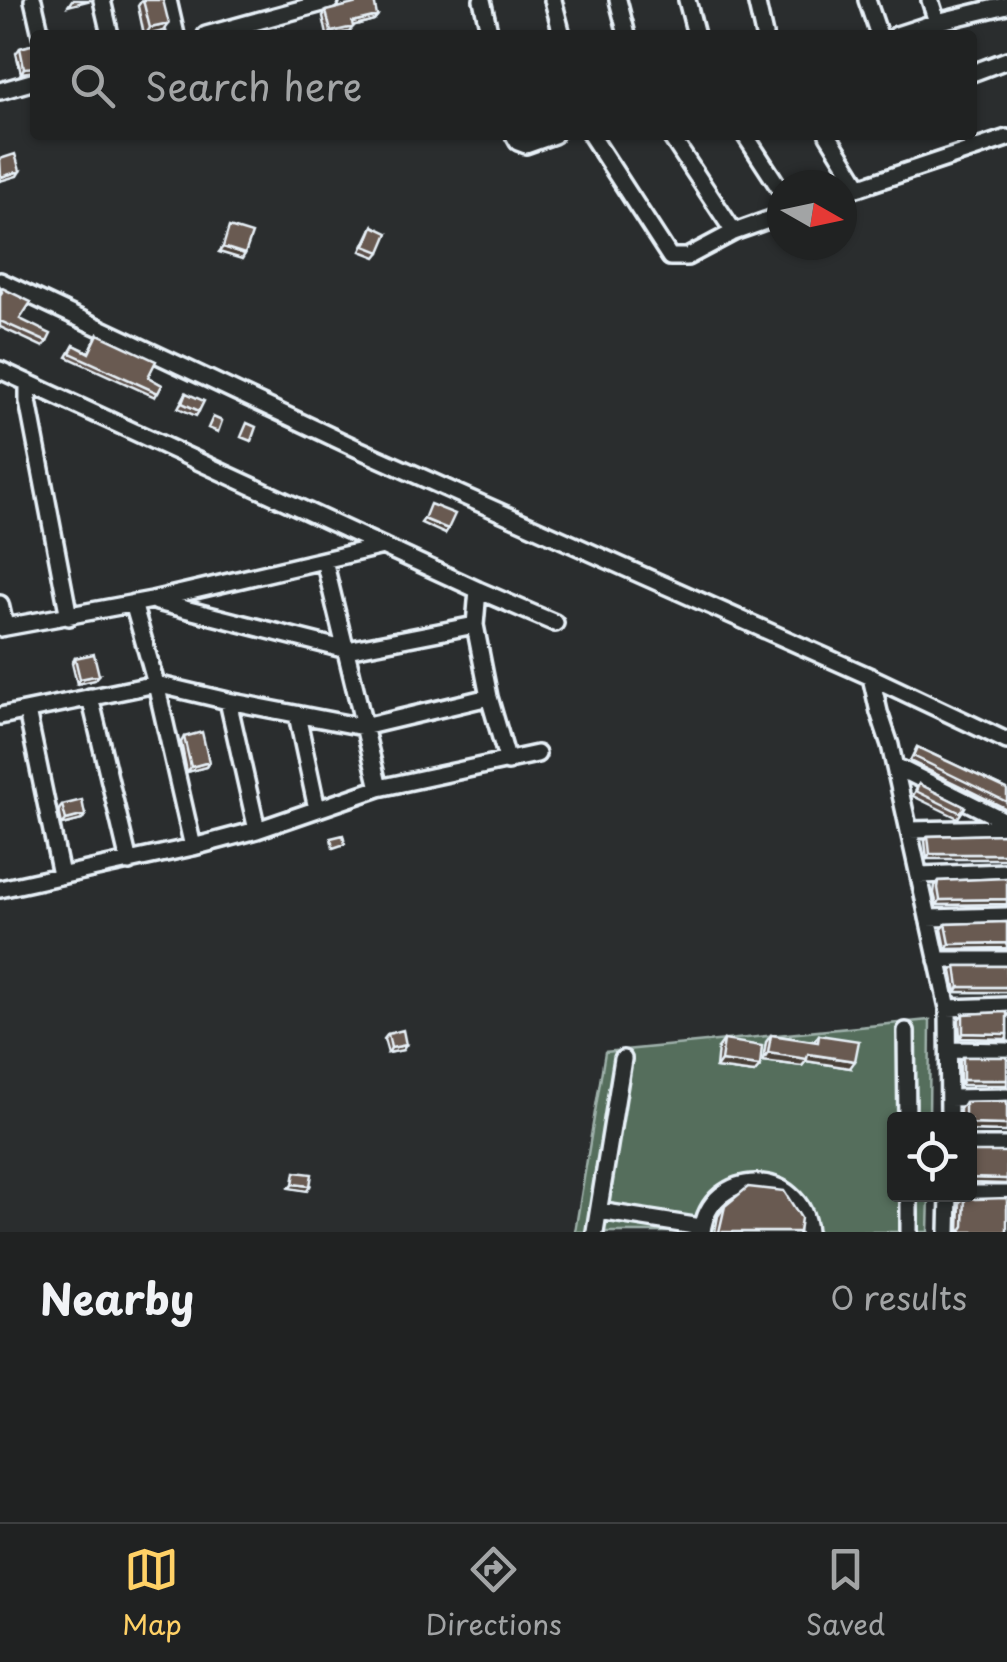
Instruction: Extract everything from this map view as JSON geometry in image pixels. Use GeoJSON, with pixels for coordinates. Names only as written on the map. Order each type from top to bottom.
{"type":"FeatureCollection","features":[{"type":"Feature","properties":{"kind":"street"},"geometry":{"type":"LineString","coordinates":[[32,0],[40,30]]}},
{"type":"Feature","properties":{"kind":"street"},"geometry":{"type":"LineString","coordinates":[[102,0],[109,30]]}},
{"type":"Feature","properties":{"kind":"street"},"geometry":{"type":"LineString","coordinates":[[168,0],[175,30]]}},
{"type":"Feature","properties":{"kind":"street"},"geometry":{"type":"LineString","coordinates":[[482,0],[489,30]]}},
{"type":"Feature","properties":{"kind":"street"},"geometry":{"type":"LineString","coordinates":[[553,0],[561,30]]}},
{"type":"Feature","properties":{"kind":"street"},"geometry":{"type":"LineString","coordinates":[[618,0],[626,30]]}},
{"type":"Feature","properties":{"kind":"street"},"geometry":{"type":"LineString","coordinates":[[687,0],[695,30]]}},
{"type":"Feature","properties":{"kind":"street"},"geometry":{"type":"LineString","coordinates":[[756,0],[763,30]]}},
{"type":"Feature","properties":{"kind":"street"},"geometry":{"type":"LineString","coordinates":[[867,0],[877,30]]}},
{"type":"Feature","properties":{"kind":"street"},"geometry":{"type":"LineString","coordinates":[[930,0],[936,22]]}},
{"type":"Feature","properties":{"kind":"street"},"geometry":{"type":"LineString","coordinates":[[224,30],[330,1]]}},
{"type":"Feature","properties":{"kind":"street"},"geometry":{"type":"LineString","coordinates":[[912,30],[1007,5]]}},
{"type":"Feature","properties":{"kind":"street"},"geometry":{"type":"LineString","coordinates":[[977,71],[1007,60]]}},
{"type":"Feature","properties":{"kind":"street"},"geometry":{"type":"LineString","coordinates":[[0,91],[30,82]]}},
{"type":"Feature","properties":{"kind":"street"},"geometry":{"type":"LineString","coordinates":[[857,188],[1007,138]]}},
{"type":"Feature","properties":{"kind":"street"},"geometry":{"type":"LineString","coordinates":[[594,140],[670,257],[687,257],[734,232],[767,220]]}},
{"type":"Feature","properties":{"kind":"street"},"geometry":{"type":"LineString","coordinates":[[673,140],[734,232]]}},
{"type":"Feature","properties":{"kind":"street"},"geometry":{"type":"LineString","coordinates":[[748,140],[768,170]]}},
{"type":"Feature","properties":{"kind":"street"},"geometry":{"type":"LineString","coordinates":[[831,140],[860,187]]}},
{"type":"Feature","properties":{"kind":"street"},"geometry":{"type":"LineString","coordinates":[[0,282],[358,449],[1007,741]]}},
{"type":"Feature","properties":{"kind":"street"},"geometry":{"type":"LineString","coordinates":[[0,370],[555,623]]}},
{"type":"Feature","properties":{"kind":"street"},"geometry":{"type":"LineString","coordinates":[[28,384],[69,617]]}},
{"type":"Feature","properties":{"kind":"street"},"geometry":{"type":"LineString","coordinates":[[0,604],[2,627],[69,617],[383,546]]}},
{"type":"Feature","properties":{"kind":"street"},"geometry":{"type":"LineString","coordinates":[[324,560],[379,788]]}},
{"type":"Feature","properties":{"kind":"street"},"geometry":{"type":"LineString","coordinates":[[478,590],[475,625],[489,697],[508,762]]}},
{"type":"Feature","properties":{"kind":"street"},"geometry":{"type":"LineString","coordinates":[[152,600],[346,650],[475,625]]}},
{"type":"Feature","properties":{"kind":"street"},"geometry":{"type":"LineString","coordinates":[[133,604],[156,684],[193,847]]}},
{"type":"Feature","properties":{"kind":"street"},"geometry":{"type":"LineString","coordinates":[[871,677],[948,1008],[949,1112]]}},
{"type":"Feature","properties":{"kind":"street"},"geometry":{"type":"LineString","coordinates":[[0,716],[156,684],[363,727],[489,697]]}},
{"type":"Feature","properties":{"kind":"street"},"geometry":{"type":"LineString","coordinates":[[90,697],[129,862]]}},
{"type":"Feature","properties":{"kind":"street"},"geometry":{"type":"LineString","coordinates":[[228,701],[257,830]]}},
{"type":"Feature","properties":{"kind":"street"},"geometry":{"type":"LineString","coordinates":[[27,711],[61,874]]}},
{"type":"Feature","properties":{"kind":"street"},"geometry":{"type":"LineString","coordinates":[[297,715],[317,810]]}},
{"type":"Feature","properties":{"kind":"street"},"geometry":{"type":"LineString","coordinates":[[0,889],[193,847],[257,830],[379,788],[537,754]]}},
{"type":"Feature","properties":{"kind":"street"},"geometry":{"type":"LineString","coordinates":[[894,766],[1007,825]]}},
{"type":"Feature","properties":{"kind":"street"},"geometry":{"type":"LineString","coordinates":[[909,830],[1007,825]]}},
{"type":"Feature","properties":{"kind":"street"},"geometry":{"type":"LineString","coordinates":[[918,875],[1007,872]]}},
{"type":"Feature","properties":{"kind":"street"},"geometry":{"type":"LineString","coordinates":[[928,918],[1007,916]]}},
{"type":"Feature","properties":{"kind":"street"},"geometry":{"type":"LineString","coordinates":[[937,960],[1007,960]]}},
{"type":"Feature","properties":{"kind":"street"},"geometry":{"type":"LineString","coordinates":[[948,1008],[1007,1006]]}},
{"type":"Feature","properties":{"kind":"street"},"geometry":{"type":"LineString","coordinates":[[906,1031],[907,1112]]}},
{"type":"Feature","properties":{"kind":"street"},"geometry":{"type":"LineString","coordinates":[[950,1050],[1007,1051]]}},
{"type":"Feature","properties":{"kind":"street"},"geometry":{"type":"LineString","coordinates":[[595,1232],[623,1059]]}},
{"type":"Feature","properties":{"kind":"street"},"geometry":{"type":"LineString","coordinates":[[950,1098],[1007,1097]]}},
{"type":"Feature","properties":{"kind":"street"},"geometry":{"type":"LineString","coordinates":[[977,1146],[1007,1146]]}},
{"type":"Feature","properties":{"kind":"street"},"geometry":{"type":"LineString","coordinates":[[598,1212],[702,1229],[714,1201],[737,1184],[765,1182],[791,1194],[807,1218],[808,1232]]}},
{"type":"Feature","properties":{"kind":"street"},"geometry":{"type":"LineString","coordinates":[[977,1194],[1007,1194]]}},
{"type":"Feature","properties":{"kind":"street"},"geometry":{"type":"LineString","coordinates":[[908,1202],[909,1232]]}},
{"type":"Feature","properties":{"kind":"street"},"geometry":{"type":"LineString","coordinates":[[948,1232],[949,1202]]}},
{"type":"Feature","properties":{"kind":"green space"},"geometry":{"type":"Polygon","coordinates":[[[930,1020],[929,1112],[887,1112],[887,1202],[929,1202],[928,1232],[575,1232],[605,1052],[930,1020]]]}},
{"type":"Feature","properties":{"kind":"building"},"geometry":{"type":"Polygon","coordinates":[[[143,0],[163,0],[169,24],[150,28],[143,0]]]}},
{"type":"Feature","properties":{"kind":"building"},"geometry":{"type":"Polygon","coordinates":[[[374,0],[377,16],[352,22],[353,27],[331,30],[326,11],[374,0]]]}},
{"type":"Feature","properties":{"kind":"building"},"geometry":{"type":"Polygon","coordinates":[[[30,45],[30,67],[24,68],[20,48],[30,45]]]}},
{"type":"Feature","properties":{"kind":"building"},"geometry":{"type":"Polygon","coordinates":[[[15,154],[20,171],[1,177],[0,159],[15,154]]]}},
{"type":"Feature","properties":{"kind":"building"},"geometry":{"type":"Polygon","coordinates":[[[373,226],[388,233],[380,252],[365,246],[373,226]]]}},
{"type":"Feature","properties":{"kind":"building"},"geometry":{"type":"Polygon","coordinates":[[[229,227],[252,234],[245,254],[223,247],[229,227]]]}},
{"type":"Feature","properties":{"kind":"building"},"geometry":{"type":"Polygon","coordinates":[[[0,287],[31,302],[20,319],[51,334],[47,342],[0,321],[0,287]]]}},
{"type":"Feature","properties":{"kind":"building"},"geometry":{"type":"Polygon","coordinates":[[[98,334],[156,361],[148,377],[162,385],[158,393],[70,353],[74,345],[89,353],[98,334]]]}},
{"type":"Feature","properties":{"kind":"building"},"geometry":{"type":"Polygon","coordinates":[[[186,393],[204,401],[199,411],[182,403],[186,393]]]}},
{"type":"Feature","properties":{"kind":"building"},"geometry":{"type":"Polygon","coordinates":[[[213,417],[222,421],[218,432],[208,428],[213,417]]]}},
{"type":"Feature","properties":{"kind":"building"},"geometry":{"type":"Polygon","coordinates":[[[247,423],[256,427],[251,441],[241,437],[247,423]]]}},
{"type":"Feature","properties":{"kind":"building"},"geometry":{"type":"Polygon","coordinates":[[[430,504],[455,514],[448,529],[424,519],[430,504]]]}},
{"type":"Feature","properties":{"kind":"building"},"geometry":{"type":"Polygon","coordinates":[[[94,654],[99,675],[80,679],[75,658],[94,654]]]}},
{"type":"Feature","properties":{"kind":"building"},"geometry":{"type":"Polygon","coordinates":[[[202,732],[209,762],[191,767],[184,737],[202,732]]]}},
{"type":"Feature","properties":{"kind":"building"},"geometry":{"type":"Polygon","coordinates":[[[917,747],[1007,789],[1007,802],[913,756],[917,747]]]}},
{"type":"Feature","properties":{"kind":"building"},"geometry":{"type":"Polygon","coordinates":[[[919,784],[965,807],[961,813],[916,791],[919,784]]]}},
{"type":"Feature","properties":{"kind":"building"},"geometry":{"type":"Polygon","coordinates":[[[82,800],[85,815],[66,820],[62,805],[82,800]]]}},
{"type":"Feature","properties":{"kind":"building"},"geometry":{"type":"Polygon","coordinates":[[[1007,834],[1007,854],[930,854],[928,836],[1007,834]]]}},
{"type":"Feature","properties":{"kind":"building"},"geometry":{"type":"Polygon","coordinates":[[[343,835],[345,844],[333,848],[331,838],[343,835]]]}},
{"type":"Feature","properties":{"kind":"building"},"geometry":{"type":"Polygon","coordinates":[[[1007,878],[1007,899],[940,900],[939,881],[1007,878]]]}},
{"type":"Feature","properties":{"kind":"building"},"geometry":{"type":"Polygon","coordinates":[[[1007,922],[1007,943],[950,944],[946,924],[1007,922]]]}},
{"type":"Feature","properties":{"kind":"building"},"geometry":{"type":"Polygon","coordinates":[[[956,966],[1007,966],[1007,987],[959,987],[956,966]]]}},
{"type":"Feature","properties":{"kind":"building"},"geometry":{"type":"Polygon","coordinates":[[[1007,1012],[1007,1034],[963,1033],[963,1014],[1007,1012]]]}},
{"type":"Feature","properties":{"kind":"building"},"geometry":{"type":"Polygon","coordinates":[[[403,1030],[406,1045],[391,1048],[388,1034],[403,1030]]]}},
{"type":"Feature","properties":{"kind":"building"},"geometry":{"type":"Polygon","coordinates":[[[771,1035],[818,1042],[819,1035],[859,1041],[855,1061],[808,1054],[807,1059],[768,1053],[771,1035]]]}},
{"type":"Feature","properties":{"kind":"building"},"geometry":{"type":"Polygon","coordinates":[[[724,1040],[762,1046],[760,1066],[721,1061],[724,1040]]]}},
{"type":"Feature","properties":{"kind":"building"},"geometry":{"type":"Polygon","coordinates":[[[963,1057],[1007,1057],[1007,1080],[963,1080],[963,1057]]]}},
{"type":"Feature","properties":{"kind":"building"},"geometry":{"type":"Polygon","coordinates":[[[1007,1101],[1007,1125],[977,1124],[977,1112],[965,1112],[965,1102],[1007,1101]]]}},
{"type":"Feature","properties":{"kind":"building"},"geometry":{"type":"Polygon","coordinates":[[[977,1152],[1007,1152],[1007,1179],[977,1178],[977,1152]]]}},
{"type":"Feature","properties":{"kind":"building"},"geometry":{"type":"Polygon","coordinates":[[[295,1172],[312,1174],[310,1186],[293,1184],[295,1172]]]}},
{"type":"Feature","properties":{"kind":"building"},"geometry":{"type":"Polygon","coordinates":[[[748,1187],[784,1191],[801,1218],[799,1232],[719,1232],[725,1206],[748,1187]]]}},
{"type":"Feature","properties":{"kind":"building"},"geometry":{"type":"Polygon","coordinates":[[[1007,1198],[1007,1232],[960,1232],[964,1226],[965,1202],[1007,1198]]]}}]}
